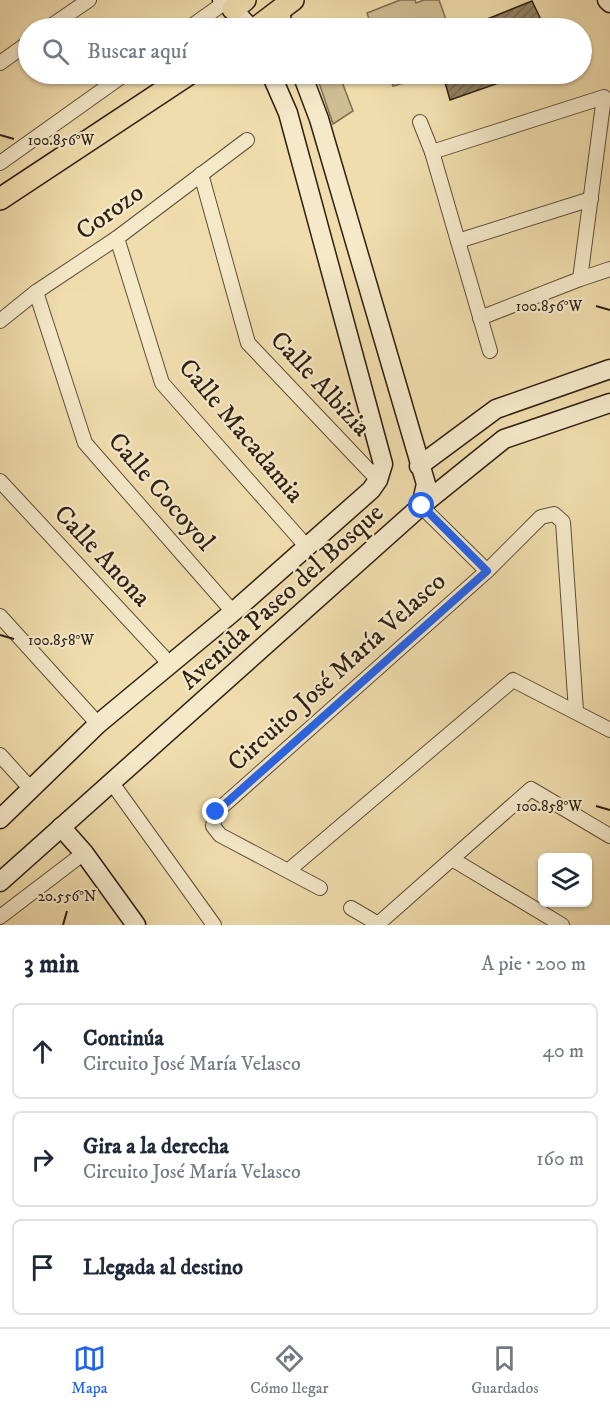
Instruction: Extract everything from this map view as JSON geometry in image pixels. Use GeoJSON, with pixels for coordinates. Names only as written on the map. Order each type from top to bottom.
{"type":"FeatureCollection","features":[{"type":"Feature","properties":{"kind":"main road"},"geometry":{"type":"LineString","coordinates":[[607,0],[610,3]]}},
{"type":"Feature","properties":{"kind":"main road"},"geometry":{"type":"LineString","coordinates":[[231,3],[242,18]]}},
{"type":"Feature","properties":{"kind":"main road"},"geometry":{"type":"LineString","coordinates":[[0,199],[174,84]]}},
{"type":"Feature","properties":{"kind":"main road","name":"Avenida Paseo del Bosque"},"geometry":{"type":"LineString","coordinates":[[0,819],[98,724],[233,612],[371,490],[378,480],[383,464],[288,113],[275,84]]}},
{"type":"Feature","properties":{"kind":"main road","name":"Avenida Paseo del Bosque"},"geometry":{"type":"LineString","coordinates":[[0,882],[422,506],[426,484],[319,119],[306,84]]}},
{"type":"Feature","properties":{"kind":"main road"},"geometry":{"type":"LineString","coordinates":[[288,113],[319,119]]}},
{"type":"Feature","properties":{"kind":"main road"},"geometry":{"type":"LineString","coordinates":[[419,466],[495,409],[610,369]]}},
{"type":"Feature","properties":{"kind":"main road"},"geometry":{"type":"LineString","coordinates":[[422,506],[504,439],[610,403]]}},
{"type":"Feature","properties":{"kind":"main road"},"geometry":{"type":"LineString","coordinates":[[61,827],[84,853],[135,924]]}},
{"type":"Feature","properties":{"kind":"street"},"geometry":{"type":"LineString","coordinates":[[63,18],[89,0]]}},
{"type":"Feature","properties":{"kind":"street"},"geometry":{"type":"LineString","coordinates":[[206,18],[231,3]]}},
{"type":"Feature","properties":{"kind":"street"},"geometry":{"type":"LineString","coordinates":[[0,63],[18,50]]}},
{"type":"Feature","properties":{"kind":"street"},"geometry":{"type":"LineString","coordinates":[[0,163],[111,84]]}},
{"type":"Feature","properties":{"kind":"street"},"geometry":{"type":"LineString","coordinates":[[432,152],[604,98],[580,279]]}},
{"type":"Feature","properties":{"kind":"street"},"geometry":{"type":"LineString","coordinates":[[420,122],[432,152],[490,351]]}},
{"type":"Feature","properties":{"kind":"street","name":"Corozo"},"geometry":{"type":"LineString","coordinates":[[0,321],[36,292],[117,238],[247,140]]}},
{"type":"Feature","properties":{"kind":"street","name":"Calle Albizia"},"geometry":{"type":"LineString","coordinates":[[201,174],[248,343],[378,480]]}},
{"type":"Feature","properties":{"kind":"street"},"geometry":{"type":"LineString","coordinates":[[458,241],[591,199]]}},
{"type":"Feature","properties":{"kind":"street","name":"Calle Macadamia"},"geometry":{"type":"LineString","coordinates":[[117,238],[162,383],[307,547]]}},
{"type":"Feature","properties":{"kind":"street"},"geometry":{"type":"LineString","coordinates":[[480,318],[610,269]]}},
{"type":"Feature","properties":{"kind":"street","name":"Calle Cocoyol"},"geometry":{"type":"LineString","coordinates":[[36,292],[85,442],[233,612]]}},
{"type":"Feature","properties":{"kind":"street","name":"Calle Anona"},"geometry":{"type":"LineString","coordinates":[[0,481],[169,663]]}},
{"type":"Feature","properties":{"kind":"street","name":"Circuito José María Velasco"},"geometry":{"type":"LineString","coordinates":[[422,506],[487,571]]}},
{"type":"Feature","properties":{"kind":"street","name":"Circuito José María Velasco"},"geometry":{"type":"LineString","coordinates":[[320,888],[290,870],[220,835],[213,826],[216,812],[487,571],[541,516],[554,514],[563,522],[576,711]]}},
{"type":"Feature","properties":{"kind":"street"},"geometry":{"type":"LineString","coordinates":[[0,616],[98,724]]}},
{"type":"Feature","properties":{"kind":"street"},"geometry":{"type":"LineString","coordinates":[[290,870],[513,680],[610,730]]}},
{"type":"Feature","properties":{"kind":"street"},"geometry":{"type":"LineString","coordinates":[[0,755],[30,788]]}},
{"type":"Feature","properties":{"kind":"street"},"geometry":{"type":"LineString","coordinates":[[112,783],[214,925]]}},
{"type":"Feature","properties":{"kind":"street"},"geometry":{"type":"LineString","coordinates":[[351,908],[379,924],[531,789],[610,836]]}},
{"type":"Feature","properties":{"kind":"street"},"geometry":{"type":"LineString","coordinates":[[0,917],[84,853]]}},
{"type":"Feature","properties":{"kind":"street"},"geometry":{"type":"LineString","coordinates":[[452,859],[562,925]]}},
{"type":"Feature","properties":{"kind":"shaded area"},"geometry":{"type":"Polygon","coordinates":[[[400,0],[415,0],[416,3],[424,0],[439,0],[445,18],[369,18],[367,13],[400,0]]]}},
{"type":"Feature","properties":{"kind":"shaded area"},"geometry":{"type":"Polygon","coordinates":[[[319,84],[343,84],[353,111],[333,124],[319,84]]]}},
{"type":"Feature","properties":{"kind":"building"},"geometry":{"type":"Polygon","coordinates":[[[532,1],[540,18],[490,18],[532,1]]]}},
{"type":"Feature","properties":{"kind":"building"},"geometry":{"type":"Polygon","coordinates":[[[446,84],[496,84],[450,100],[446,84]]]}},
{"type":"Feature","properties":{"kind":"route"},"geometry":{"type":"LineString","coordinates":[[216,812],[487,571],[422,506]]}}]}
